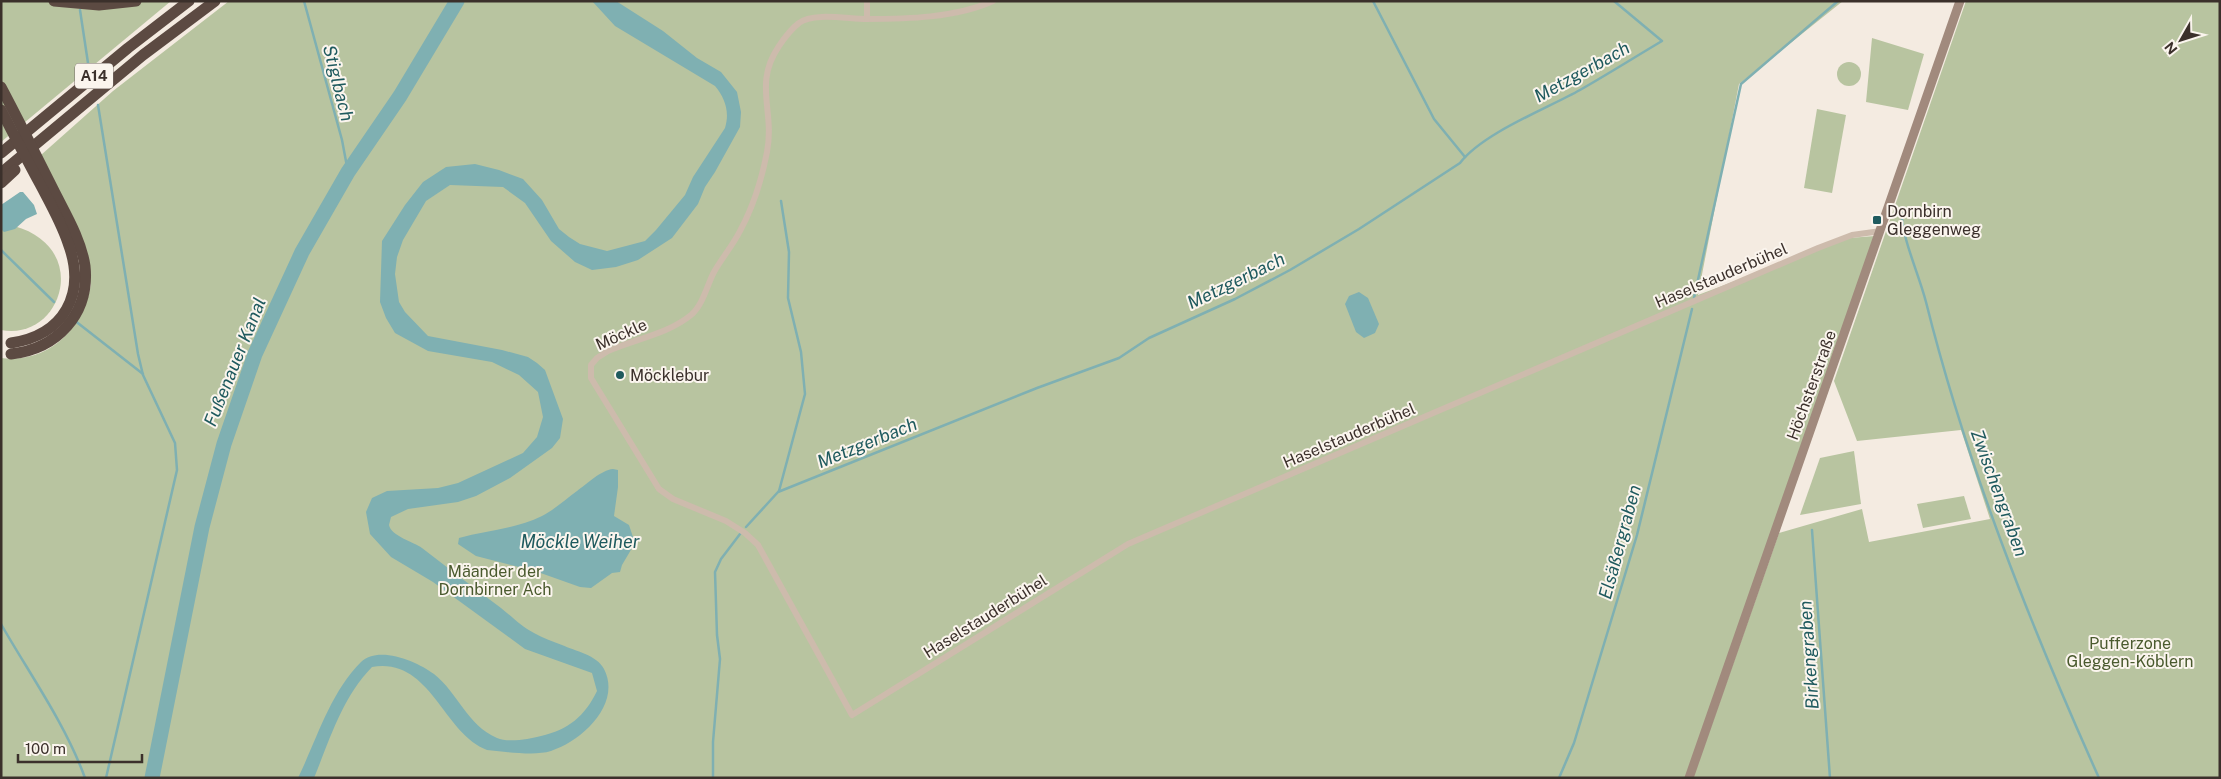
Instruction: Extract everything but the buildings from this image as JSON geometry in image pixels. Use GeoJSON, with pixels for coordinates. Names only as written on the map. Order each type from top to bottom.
{"type":"FeatureCollection","features":[{"type":"Feature","properties":{"kind":"highway"},"geometry":{"type":"LineString","coordinates":[[54,1],[99,5],[136,1]]}},
{"type":"Feature","properties":{"kind":"highway","name":"A14"},"geometry":{"type":"LineString","coordinates":[[1,153],[128,48],[189,1]]}},
{"type":"Feature","properties":{"kind":"highway","name":"A14"},"geometry":{"type":"LineString","coordinates":[[1,173],[143,55],[215,1]]}},
{"type":"Feature","properties":{"kind":"highway"},"geometry":{"type":"LineString","coordinates":[[1,86],[64,211],[78,242],[85,266],[85,289],[78,311],[68,327],[42,346],[26,352],[6,348]]}},
{"type":"Feature","properties":{"kind":"highway"},"geometry":{"type":"LineString","coordinates":[[1,110],[69,243],[74,264],[75,283],[71,301],[64,315],[52,328],[39,336],[6,348]]}},
{"type":"Feature","properties":{"kind":"highway"},"geometry":{"type":"LineString","coordinates":[[1,183],[50,132]]}},
{"type":"Feature","properties":{"kind":"main road","name":"Höchsterstraße"},"geometry":{"type":"LineString","coordinates":[[1689,778],[1960,1]]}},
{"type":"Feature","properties":{"kind":"street","name":"Möckle"},"geometry":{"type":"LineString","coordinates":[[852,715],[758,545],[745,533],[726,521],[673,499],[659,489],[617,418],[599,394],[591,378],[591,365],[597,358],[622,345],[667,329],[683,321],[697,309],[708,284],[748,213],[767,151],[769,130],[765,87],[766,71],[773,55],[788,33],[798,23],[810,18],[867,19],[939,14],[993,1]]}},
{"type":"Feature","properties":{"kind":"street"},"geometry":{"type":"LineString","coordinates":[[867,2],[867,19]]}},
{"type":"Feature","properties":{"kind":"street","name":"Haselstauderbühel"},"geometry":{"type":"LineString","coordinates":[[852,715],[1128,544],[1818,248],[1852,235],[1881,231]]}},
{"type":"Feature","properties":{"kind":"green space"},"geometry":{"type":"Polygon","coordinates":[[[1,1],[171,1],[1,142],[1,1]]]}},
{"type":"Feature","properties":{"kind":"green space","name":"Mäander der Dornbirner Ach"},"geometry":{"type":"Polygon","coordinates":[[[229,1],[1843,1],[1739,84],[1698,295],[1849,238],[1875,236],[1685,778],[1,778],[1,358],[18,358],[34,355],[49,349],[61,340],[81,315],[91,284],[41,155],[113,91],[229,1]]]}},
{"type":"Feature","properties":{"kind":"green space","name":"Pufferzone Gleggen-Köblern"},"geometry":{"type":"Polygon","coordinates":[[[1966,1],[2220,1],[2220,778],[1693,778],[1779,533],[1862,509],[1869,542],[1990,519],[1961,430],[1857,441],[1834,381],[1966,1]]]}},
{"type":"Feature","properties":{"kind":"green space"},"geometry":{"type":"Polygon","coordinates":[[[1872,38],[1924,54],[1908,110],[1866,102],[1872,38]]]}},
{"type":"Feature","properties":{"kind":"green space"},"geometry":{"type":"Polygon","coordinates":[[[1844,62],[1854,62],[1861,69],[1861,79],[1854,86],[1844,86],[1837,79],[1837,69],[1844,62]]]}},
{"type":"Feature","properties":{"kind":"green space"},"geometry":{"type":"Polygon","coordinates":[[[1817,109],[1846,115],[1832,193],[1804,188],[1817,109]]]}},
{"type":"Feature","properties":{"kind":"green space"},"geometry":{"type":"Polygon","coordinates":[[[14,226],[39,237],[54,253],[60,272],[60,291],[52,308],[39,322],[22,330],[1,330],[1,227],[14,226]]]}},
{"type":"Feature","properties":{"kind":"green space"},"geometry":{"type":"Polygon","coordinates":[[[1854,451],[1861,504],[1800,515],[1820,458],[1854,451]]]}},
{"type":"Feature","properties":{"kind":"green space"},"geometry":{"type":"Polygon","coordinates":[[[1964,496],[1971,519],[1923,528],[1917,504],[1964,496]]]}},
{"type":"Feature","properties":{"kind":"water"},"geometry":{"type":"Polygon","coordinates":[[[592,1],[616,1],[663,31],[697,58],[721,72],[737,92],[741,112],[740,127],[705,187],[698,204],[672,238],[638,260],[616,267],[592,270],[575,262],[551,241],[525,203],[503,187],[450,185],[426,201],[403,240],[397,257],[395,274],[399,302],[405,312],[428,336],[502,350],[528,357],[537,363],[545,370],[563,419],[560,438],[552,448],[510,478],[476,496],[458,502],[408,509],[391,517],[389,525],[394,532],[422,548],[530,631],[596,660],[604,669],[608,682],[608,695],[596,719],[575,739],[563,746],[540,753],[487,750],[472,741],[459,729],[423,685],[409,674],[392,667],[372,667],[345,705],[331,734],[314,778],[298,778],[332,702],[350,674],[368,657],[387,655],[398,657],[427,669],[450,690],[478,725],[497,738],[502,739],[513,740],[541,736],[567,726],[575,721],[587,708],[597,691],[592,673],[525,649],[433,582],[391,557],[370,534],[366,512],[372,498],[387,491],[438,488],[458,483],[523,453],[537,437],[543,417],[538,392],[519,375],[492,362],[428,351],[395,333],[386,318],[380,302],[382,241],[405,205],[423,182],[446,167],[475,164],[523,179],[542,200],[559,229],[580,244],[607,251],[645,241],[656,230],[685,195],[693,177],[725,128],[726,105],[715,86],[615,26],[592,1]]]}},
{"type":"Feature","properties":{"kind":"water"},"geometry":{"type":"Polygon","coordinates":[[[20,192],[23,192],[34,205],[37,214],[26,219],[15,229],[4,232],[1,229],[1,205],[20,192]]]}},
{"type":"Feature","properties":{"kind":"water"},"geometry":{"type":"Polygon","coordinates":[[[1359,292],[1368,298],[1379,324],[1375,333],[1364,338],[1356,332],[1345,304],[1349,296],[1359,292]]]}},
{"type":"Feature","properties":{"kind":"water","name":"Möckle Weiher"},"geometry":{"type":"Polygon","coordinates":[[[613,469],[618,470],[614,516],[629,525],[635,543],[620,572],[612,573],[591,588],[580,587],[535,571],[476,556],[458,544],[459,538],[512,527],[542,516],[599,475],[613,469]]]}},
{"type":"Feature","properties":{"kind":"waterway","name":"Stiglbach"},"geometry":{"type":"LineString","coordinates":[[304,1],[342,140],[348,172]]}},
{"type":"Feature","properties":{"kind":"waterway","name":"Fußenauer Kanal"},"geometry":{"type":"LineString","coordinates":[[152,778],[202,527],[224,444],[255,354],[302,252],[348,172],[400,96],[457,1]]}},
{"type":"Feature","properties":{"kind":"waterway"},"geometry":{"type":"LineString","coordinates":[[1373,1],[1434,119],[1465,157]]}},
{"type":"Feature","properties":{"kind":"waterway","name":"Metzgerbach"},"geometry":{"type":"LineString","coordinates":[[746,527],[778,492],[1037,388],[1119,358],[1149,338],[1235,299],[1290,270],[1359,229],[1460,163],[1470,152],[1499,132],[1580,90],[1662,41],[1614,1]]}},
{"type":"Feature","properties":{"kind":"waterway","name":"Elsäßergraben"},"geometry":{"type":"LineString","coordinates":[[1694,298],[1741,84],[1838,1]]}},
{"type":"Feature","properties":{"kind":"waterway"},"geometry":{"type":"LineString","coordinates":[[80,10],[88,63]]}},
{"type":"Feature","properties":{"kind":"waterway"},"geometry":{"type":"LineString","coordinates":[[98,105],[138,354],[143,375],[175,443],[177,470],[106,778]]}},
{"type":"Feature","properties":{"kind":"waterway"},"geometry":{"type":"LineString","coordinates":[[779,491],[805,394],[801,352],[788,298],[789,252],[781,201]]}},
{"type":"Feature","properties":{"kind":"waterway","name":"Zwischengraben"},"geometry":{"type":"LineString","coordinates":[[1901,208],[1907,244],[1923,290],[1942,363],[1981,484],[2025,603],[2099,778]]}},
{"type":"Feature","properties":{"kind":"waterway"},"geometry":{"type":"LineString","coordinates":[[1,250],[54,302]]}},
{"type":"Feature","properties":{"kind":"waterway","name":"Elsäßergraben"},"geometry":{"type":"LineString","coordinates":[[1559,778],[1574,743],[1637,535],[1692,309]]}},
{"type":"Feature","properties":{"kind":"waterway"},"geometry":{"type":"LineString","coordinates":[[74,320],[143,374]]}},
{"type":"Feature","properties":{"kind":"waterway","name":"Birkengraben"},"geometry":{"type":"LineString","coordinates":[[1812,530],[1830,778]]}},
{"type":"Feature","properties":{"kind":"waterway","name":"Metzgerbach"},"geometry":{"type":"LineString","coordinates":[[713,778],[713,742],[720,659],[717,635],[715,572],[721,559],[740,534]]}},
{"type":"Feature","properties":{"kind":"waterway"},"geometry":{"type":"LineString","coordinates":[[1,624],[68,738],[85,778]]}},
{"type":"Feature","properties":{"kind":"place","name":"Dornbirn Gleggenweg"},"geometry":{"type":"Point","coordinates":[1877,220]}},
{"type":"Feature","properties":{"kind":"place","name":"Möcklebur"},"geometry":{"type":"Point","coordinates":[620,375]}}]}
